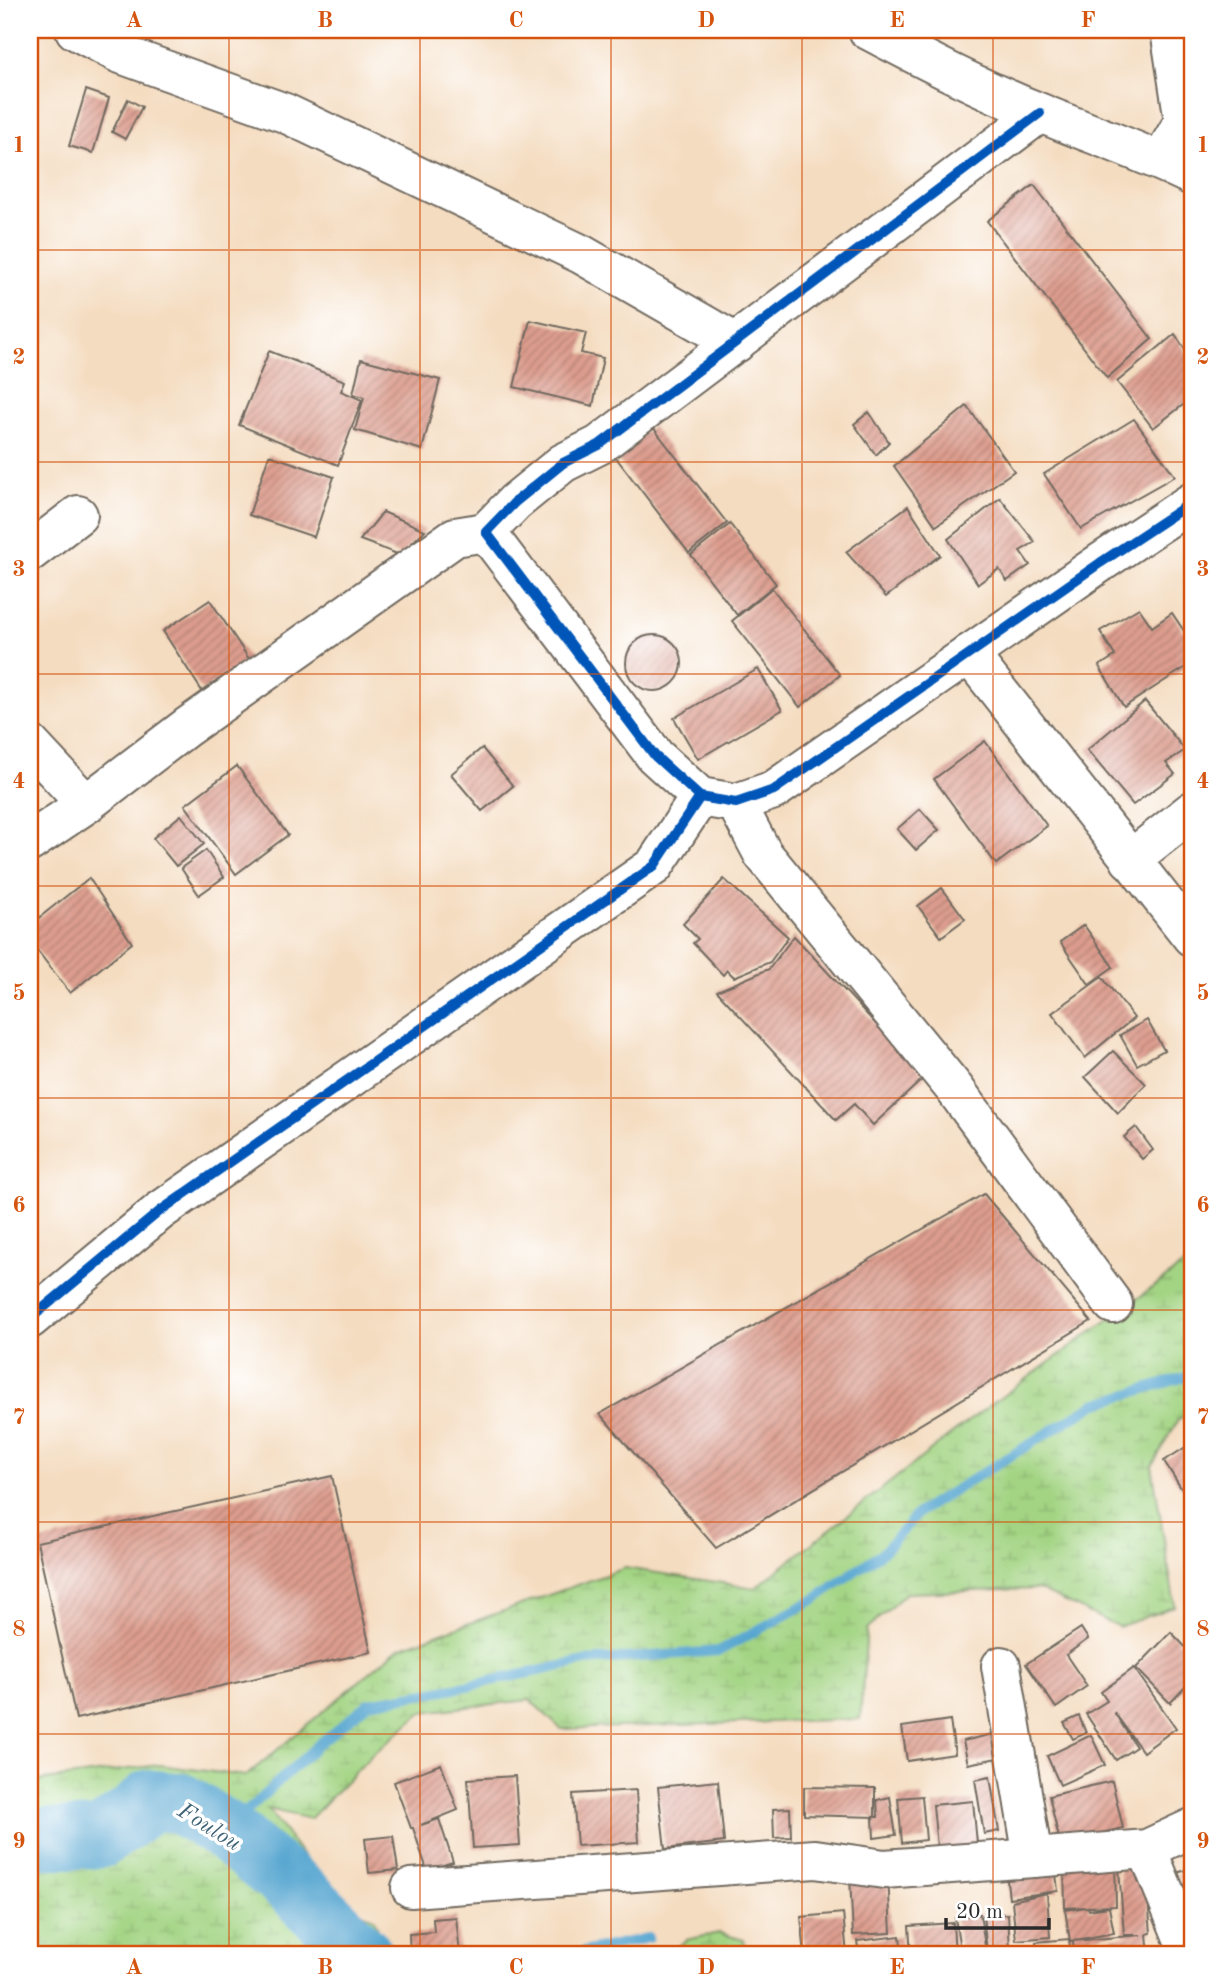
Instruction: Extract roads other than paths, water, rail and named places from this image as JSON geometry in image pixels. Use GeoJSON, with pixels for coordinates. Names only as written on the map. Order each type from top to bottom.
{"type":"FeatureCollection","features":[{"type":"Feature","properties":{"kind":"street"},"geometry":{"type":"LineString","coordinates":[[75,30],[118,53],[285,113],[581,254],[736,343]]}},
{"type":"Feature","properties":{"kind":"street"},"geometry":{"type":"LineString","coordinates":[[868,30],[956,75],[1040,113],[1177,168],[1184,121],[1170,30]]}},
{"type":"Feature","properties":{"kind":"street"},"geometry":{"type":"LineString","coordinates":[[30,842],[455,537],[486,532],[515,502],[563,463],[598,445],[1040,113]]}},
{"type":"Feature","properties":{"kind":"street"},"geometry":{"type":"LineString","coordinates":[[30,1319],[160,1211],[654,866],[718,800],[774,790],[1192,502]]}},
{"type":"Feature","properties":{"kind":"street"},"geometry":{"type":"LineString","coordinates":[[30,552],[78,515]]}},
{"type":"Feature","properties":{"kind":"street"},"geometry":{"type":"LineString","coordinates":[[486,532],[656,756],[718,800],[954,1088],[1113,1304]]}},
{"type":"Feature","properties":{"kind":"street"},"geometry":{"type":"LineString","coordinates":[[969,654],[1192,937]]}},
{"type":"Feature","properties":{"kind":"street"},"geometry":{"type":"LineString","coordinates":[[30,744],[86,804]]}},
{"type":"Feature","properties":{"kind":"street"},"geometry":{"type":"LineString","coordinates":[[1130,860],[1192,811]]}},
{"type":"Feature","properties":{"kind":"street"},"geometry":{"type":"LineString","coordinates":[[1002,1666],[1033,1858]]}},
{"type":"Feature","properties":{"kind":"street"},"geometry":{"type":"LineString","coordinates":[[411,1888],[815,1859],[884,1869],[1033,1858],[1147,1849],[1192,1828]]}},
{"type":"Feature","properties":{"kind":"street"},"geometry":{"type":"LineString","coordinates":[[1147,1849],[1190,1955]]}},
{"type":"Feature","properties":{"kind":"waterway"},"geometry":{"type":"LineString","coordinates":[[225,1831],[320,1743],[369,1703],[585,1661],[719,1651],[815,1599],[884,1551],[919,1512],[1095,1404],[1192,1375]]}},
{"type":"Feature","properties":{"kind":"waterway","name":"Foulou"},"geometry":{"type":"LineString","coordinates":[[30,1839],[100,1838],[150,1800],[180,1803],[225,1831],[296,1889],[363,1955]]}},
{"type":"Feature","properties":{"kind":"waterway"},"geometry":{"type":"LineString","coordinates":[[583,1952],[648,1938]]}}]}
